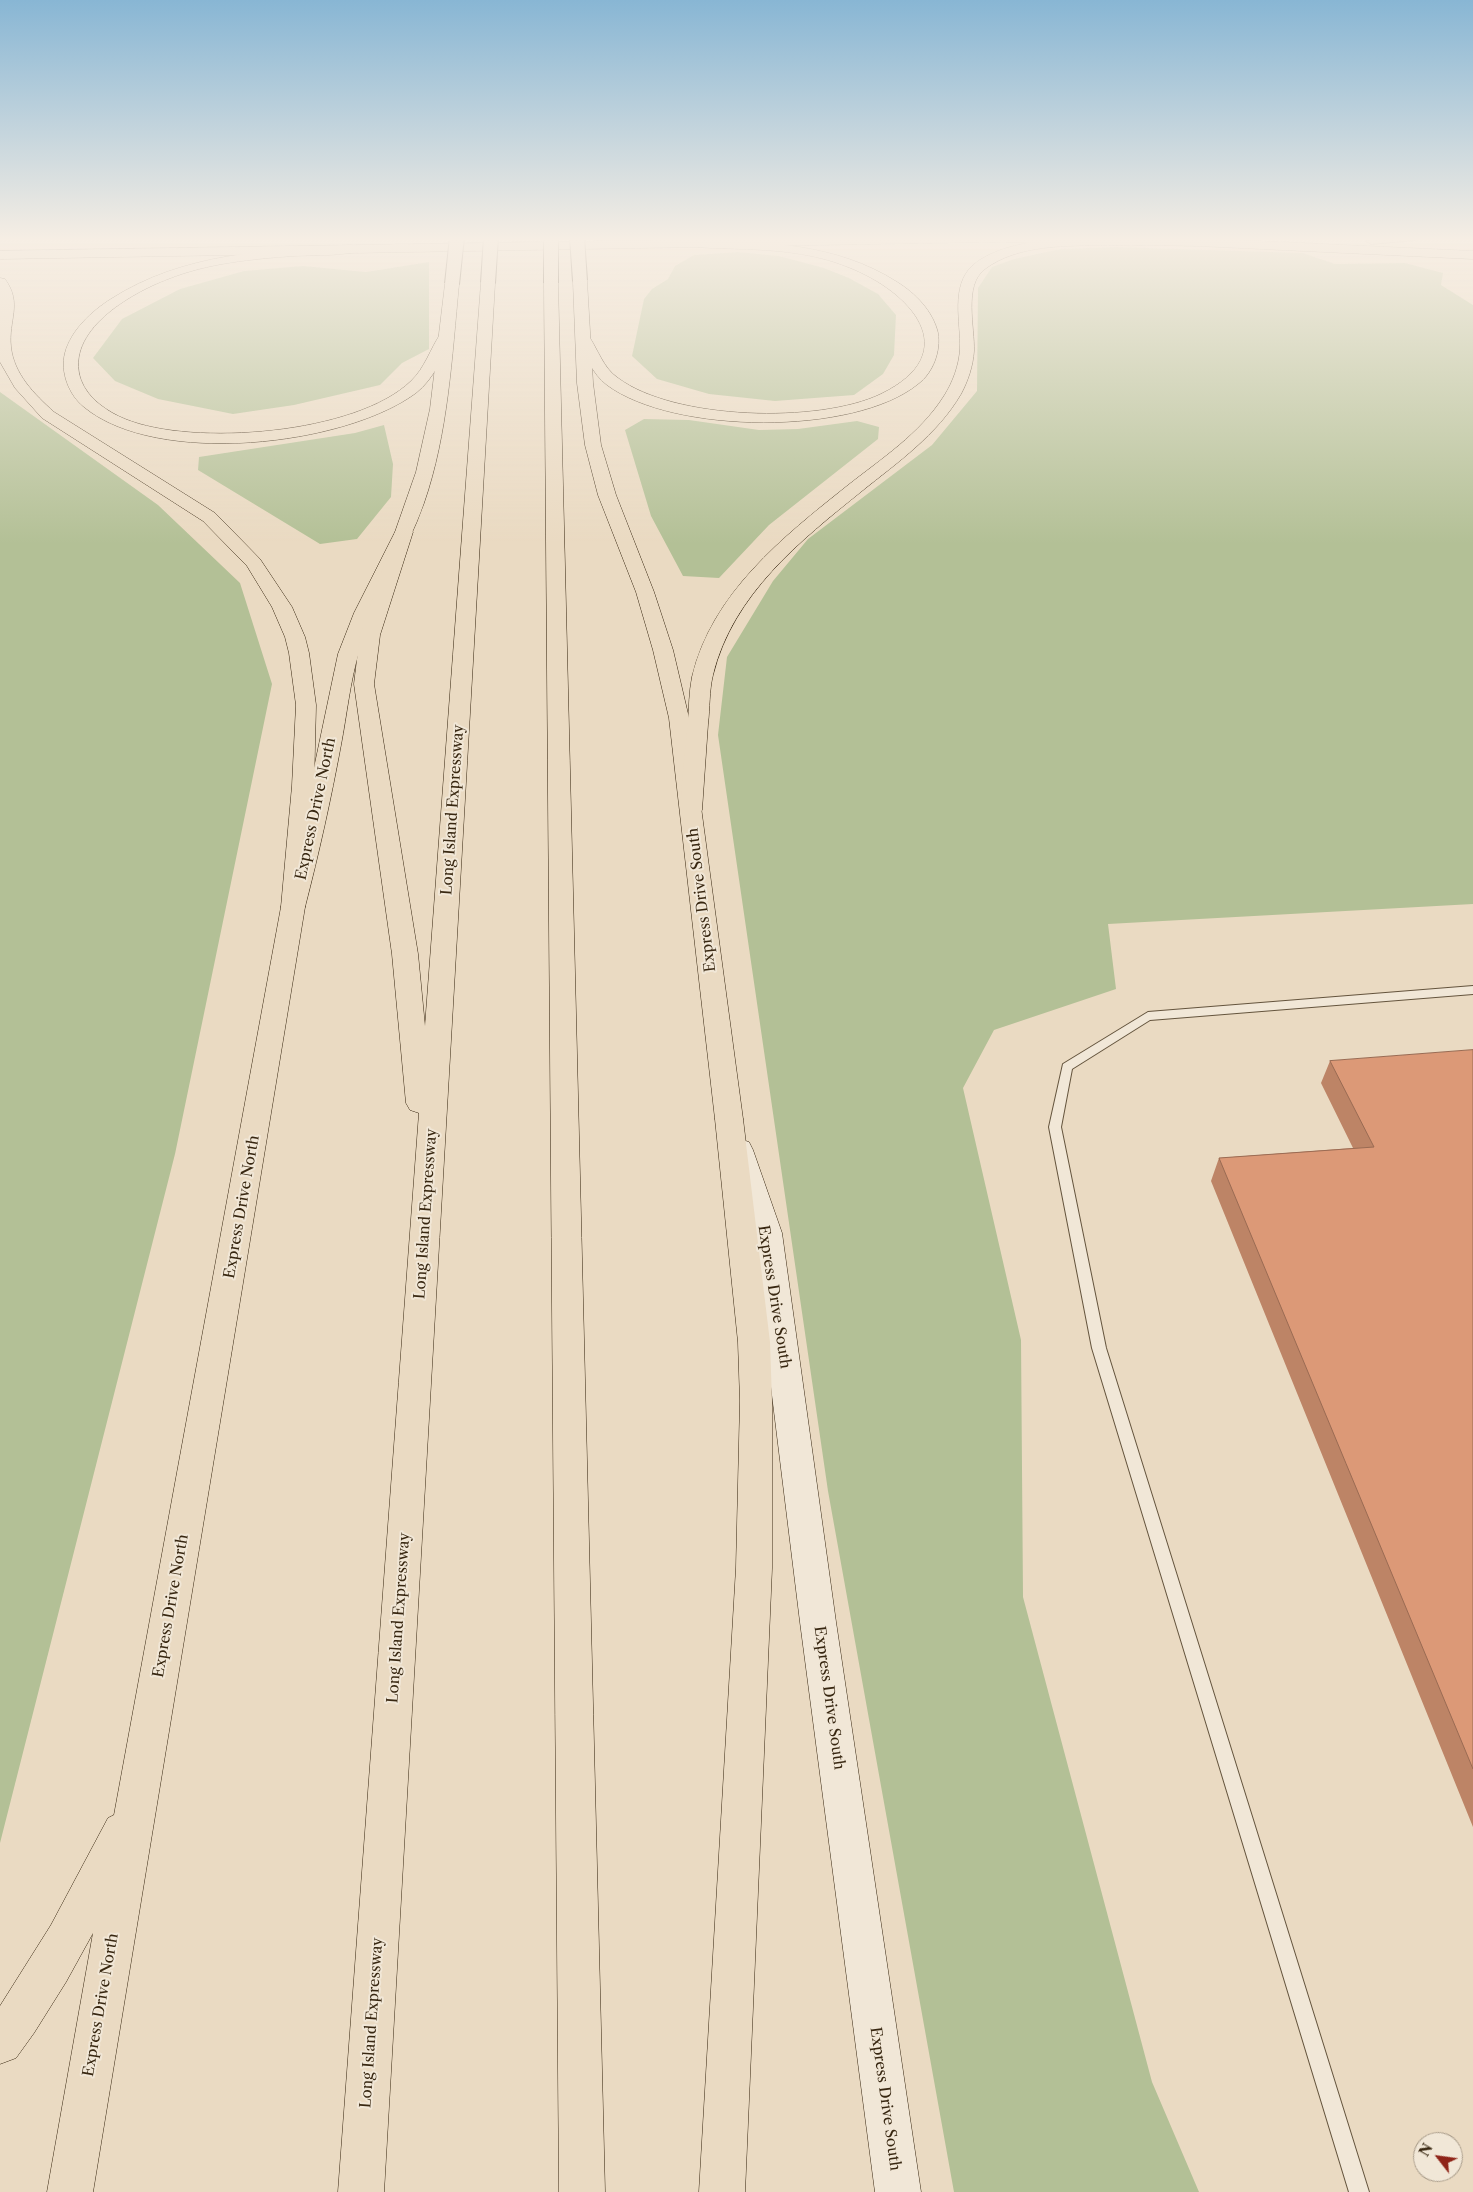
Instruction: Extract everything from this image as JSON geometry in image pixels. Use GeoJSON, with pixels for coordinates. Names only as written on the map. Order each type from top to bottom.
{"type":"FeatureCollection","features":[{"type":"Feature","properties":{"kind":"main road"},"geometry":{"type":"LineString","coordinates":[[3,339],[6,357],[12,372],[31,398],[48,415],[209,517],[242,549],[259,570],[274,592],[289,621],[299,652],[306,705],[303,786],[293,907]]}},
{"type":"Feature","properties":{"kind":"main road"},"geometry":{"type":"LineString","coordinates":[[78,339],[71,361],[71,370],[76,388],[89,403],[107,416],[130,427],[153,432],[177,436],[216,438],[282,434],[321,427],[357,417],[400,397],[420,382],[444,339]]}},
{"type":"Feature","properties":{"kind":"main road","name":"Express Drive North"},"geometry":{"type":"LineString","coordinates":[[70,2192],[135,1806],[214,1367],[293,907],[312,838],[344,671],[352,641],[376,585],[404,532],[417,496],[433,439],[446,339]]}},
{"type":"Feature","properties":{"kind":"main road","name":"Long Island Expressway"},"geometry":{"type":"LineString","coordinates":[[360,2192],[484,339]]}},
{"type":"Feature","properties":{"kind":"main road"},"geometry":{"type":"LineString","coordinates":[[552,339],[582,2192]]}},
{"type":"Feature","properties":{"kind":"main road","name":"Express Drive South"},"geometry":{"type":"LineString","coordinates":[[583,339],[585,384],[593,445],[607,495],[645,592],[664,650],[679,718],[729,1119],[767,1234],[818,1622],[898,2192]]}},
{"type":"Feature","properties":{"kind":"main road"},"geometry":{"type":"LineString","coordinates":[[584,339],[604,374],[623,389],[668,406],[725,416],[793,416],[859,406],[902,389],[912,382],[925,367],[929,359],[931,339]]}},
{"type":"Feature","properties":{"kind":"main road"},"geometry":{"type":"LineString","coordinates":[[691,810],[702,677],[713,644],[743,592],[780,551],[912,441],[947,404],[959,383],[965,367],[967,339]]}},
{"type":"Feature","properties":{"kind":"main road"},"geometry":{"type":"LineString","coordinates":[[404,532],[370,635],[364,684],[406,954],[428,1180]]}},
{"type":"Feature","properties":{"kind":"main road"},"geometry":{"type":"LineString","coordinates":[[722,2192],[754,1568],[756,1473],[754,1342],[729,1119]]}},
{"type":"Feature","properties":{"kind":"main road"},"geometry":{"type":"LineString","coordinates":[[0,2042],[29,2005],[50,1970],[135,1806]]}},
{"type":"Feature","properties":{"kind":"lane"},"geometry":{"type":"LineString","coordinates":[[1360,2192],[1099,1348],[1054,1127],[1067,1067],[1148,1016],[1473,990]]}},
{"type":"Feature","properties":{"kind":"green space"},"geometry":{"type":"Polygon","coordinates":[[[107,339],[429,339],[429,349],[402,363],[380,385],[294,405],[233,414],[158,399],[115,381],[93,358],[107,339]]]}},
{"type":"Feature","properties":{"kind":"green space"},"geometry":{"type":"Polygon","coordinates":[[[636,339],[895,339],[894,355],[883,374],[854,395],[775,401],[709,394],[657,379],[632,356],[636,339]]]}},
{"type":"Feature","properties":{"kind":"green space"},"geometry":{"type":"Polygon","coordinates":[[[978,339],[1473,339],[1473,904],[1108,924],[1116,989],[994,1030],[963,1088],[1021,1340],[1023,1597],[1152,2082],[1199,2192],[954,2192],[828,1491],[718,735],[727,657],[773,581],[808,539],[932,445],[977,391],[978,339]]]}},
{"type":"Feature","properties":{"kind":"green space"},"geometry":{"type":"Polygon","coordinates":[[[0,392],[158,505],[240,583],[272,684],[175,1154],[0,1843],[0,392]]]}},
{"type":"Feature","properties":{"kind":"green space"},"geometry":{"type":"Polygon","coordinates":[[[644,419],[689,420],[759,430],[798,429],[857,421],[879,427],[878,439],[769,525],[719,578],[683,576],[651,516],[625,430],[644,419]]]}},
{"type":"Feature","properties":{"kind":"green space"},"geometry":{"type":"Polygon","coordinates":[[[384,425],[393,464],[391,497],[357,539],[320,544],[198,470],[199,457],[355,433],[384,425]]]}},
{"type":"Feature","properties":{"kind":"building"},"geometry":{"type":"Polygon","coordinates":[[[1473,1050],[1473,1769],[1219,1158],[1374,1147],[1330,1061],[1473,1050]]]}}]}
